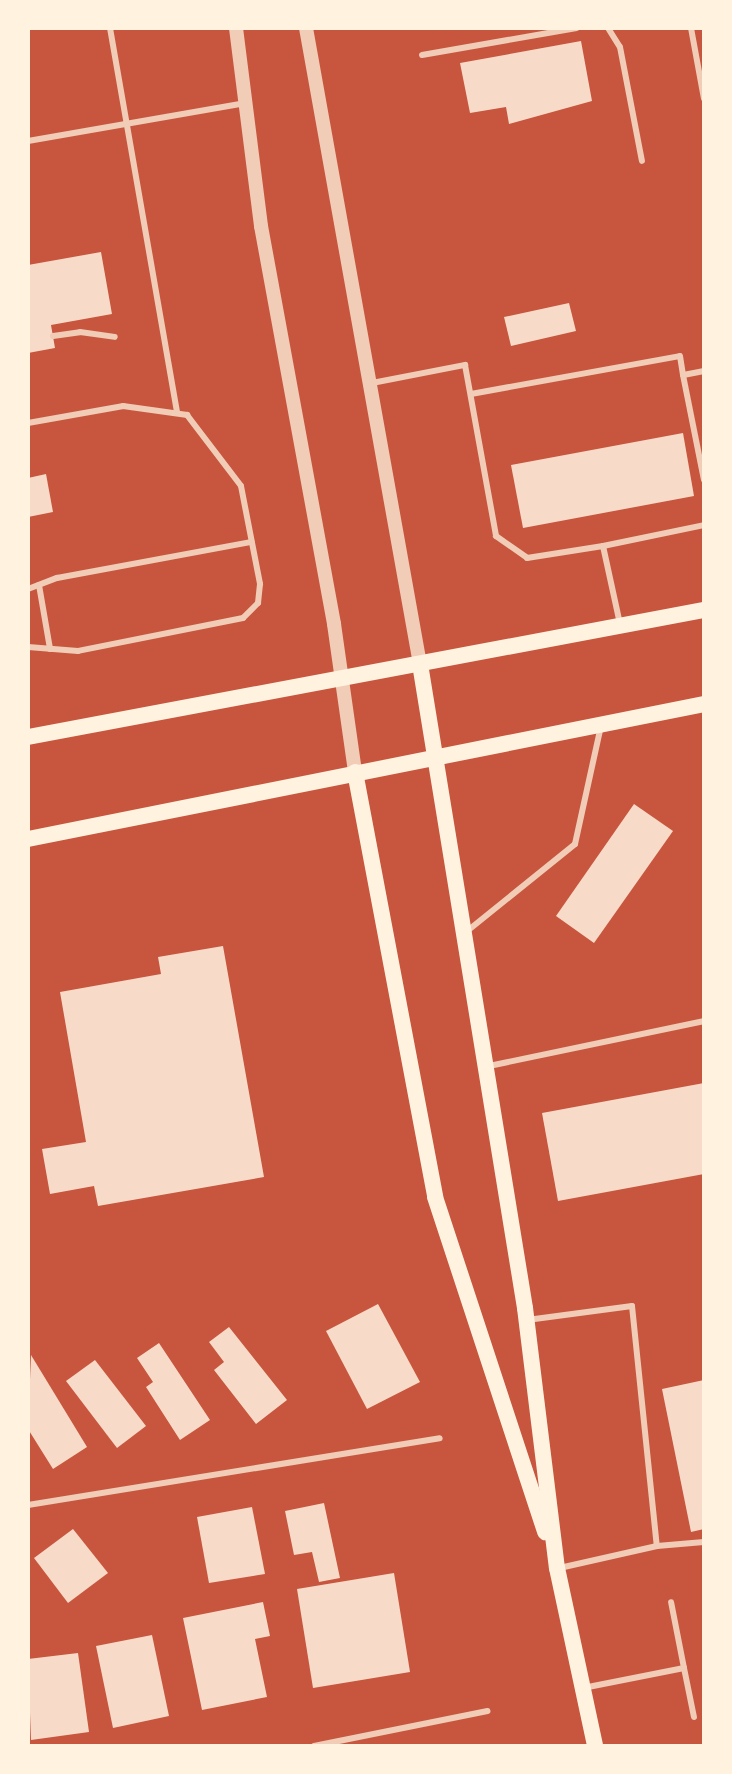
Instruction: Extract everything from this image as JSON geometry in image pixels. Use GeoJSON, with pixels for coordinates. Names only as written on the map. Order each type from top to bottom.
{"type":"FeatureCollection","features":[{"type":"Feature","properties":{"kind":"main road"},"geometry":{"type":"LineString","coordinates":[[28,737],[704,610]]}},
{"type":"Feature","properties":{"kind":"main road"},"geometry":{"type":"LineString","coordinates":[[420,664],[527,1320],[557,1568],[595,1746]]}},
{"type":"Feature","properties":{"kind":"main road"},"geometry":{"type":"LineString","coordinates":[[28,839],[704,704]]}},
{"type":"Feature","properties":{"kind":"main road"},"geometry":{"type":"LineString","coordinates":[[355,772],[435,1197],[557,1568]]}},
{"type":"Feature","properties":{"kind":"street"},"geometry":{"type":"LineString","coordinates":[[236,28],[261,226],[343,679],[355,772]]}},
{"type":"Feature","properties":{"kind":"street"},"geometry":{"type":"LineString","coordinates":[[306,28],[420,664]]}},
{"type":"Feature","properties":{"kind":"lane"},"geometry":{"type":"LineString","coordinates":[[110,28],[177,412]]}},
{"type":"Feature","properties":{"kind":"lane"},"geometry":{"type":"LineString","coordinates":[[422,55],[577,28]]}},
{"type":"Feature","properties":{"kind":"lane"},"geometry":{"type":"LineString","coordinates":[[608,28],[620,47],[642,161]]}},
{"type":"Feature","properties":{"kind":"lane"},"geometry":{"type":"LineString","coordinates":[[691,28],[704,99]]}},
{"type":"Feature","properties":{"kind":"lane"},"geometry":{"type":"LineString","coordinates":[[28,141],[246,103]]}},
{"type":"Feature","properties":{"kind":"lane"},"geometry":{"type":"LineString","coordinates":[[53,336],[80,332],[115,337]]}},
{"type":"Feature","properties":{"kind":"lane"},"geometry":{"type":"LineString","coordinates":[[471,394],[680,356],[704,480]]}},
{"type":"Feature","properties":{"kind":"lane"},"geometry":{"type":"LineString","coordinates":[[369,383],[465,365],[496,536],[517,555],[539,559],[704,525]]}},
{"type":"Feature","properties":{"kind":"lane"},"geometry":{"type":"LineString","coordinates":[[683,375],[704,371]]}},
{"type":"Feature","properties":{"kind":"lane"},"geometry":{"type":"LineString","coordinates":[[28,423],[123,406],[187,415],[241,486],[252,542],[258,603],[243,618],[78,651],[28,647]]}},
{"type":"Feature","properties":{"kind":"lane"},"geometry":{"type":"LineString","coordinates":[[28,589],[252,542]]}},
{"type":"Feature","properties":{"kind":"lane"},"geometry":{"type":"LineString","coordinates":[[603,546],[620,627]]}},
{"type":"Feature","properties":{"kind":"lane"},"geometry":{"type":"LineString","coordinates":[[39,585],[50,649]]}},
{"type":"Feature","properties":{"kind":"lane"},"geometry":{"type":"LineString","coordinates":[[464,935],[575,844],[602,724]]}},
{"type":"Feature","properties":{"kind":"lane"},"geometry":{"type":"LineString","coordinates":[[485,1067],[704,1021]]}},
{"type":"Feature","properties":{"kind":"lane"},"geometry":{"type":"LineString","coordinates":[[527,1320],[632,1306],[657,1546]]}},
{"type":"Feature","properties":{"kind":"lane"},"geometry":{"type":"LineString","coordinates":[[28,1505],[440,1438]]}},
{"type":"Feature","properties":{"kind":"lane"},"geometry":{"type":"LineString","coordinates":[[557,1568],[657,1546],[704,1542]]}},
{"type":"Feature","properties":{"kind":"lane"},"geometry":{"type":"LineString","coordinates":[[671,1602],[694,1717]]}},
{"type":"Feature","properties":{"kind":"lane"},"geometry":{"type":"LineString","coordinates":[[583,1688],[684,1668]]}},
{"type":"Feature","properties":{"kind":"lane"},"geometry":{"type":"LineString","coordinates":[[314,1746],[488,1711]]}},
{"type":"Feature","properties":{"kind":"building"},"geometry":{"type":"Polygon","coordinates":[[[581,41],[592,101],[509,124],[506,107],[470,113],[460,63],[581,41]]]}},
{"type":"Feature","properties":{"kind":"building"},"geometry":{"type":"Polygon","coordinates":[[[101,252],[112,314],[51,325],[55,348],[28,353],[28,265],[101,252]]]}},
{"type":"Feature","properties":{"kind":"building"},"geometry":{"type":"Polygon","coordinates":[[[569,303],[576,331],[511,346],[504,317],[569,303]]]}},
{"type":"Feature","properties":{"kind":"building"},"geometry":{"type":"Polygon","coordinates":[[[683,433],[694,496],[523,528],[511,465],[683,433]]]}},
{"type":"Feature","properties":{"kind":"building"},"geometry":{"type":"Polygon","coordinates":[[[46,474],[53,512],[28,517],[28,478],[46,474]]]}},
{"type":"Feature","properties":{"kind":"building"},"geometry":{"type":"Polygon","coordinates":[[[634,804],[673,831],[594,943],[556,916],[634,804]]]}},
{"type":"Feature","properties":{"kind":"building"},"geometry":{"type":"Polygon","coordinates":[[[223,946],[264,1177],[98,1206],[94,1186],[50,1194],[42,1149],[86,1142],[60,992],[161,974],[158,957],[223,946]]]}},
{"type":"Feature","properties":{"kind":"building"},"geometry":{"type":"Polygon","coordinates":[[[704,1083],[704,1174],[558,1201],[542,1113],[704,1083]]]}},
{"type":"Feature","properties":{"kind":"building"},"geometry":{"type":"Polygon","coordinates":[[[378,1304],[420,1382],[367,1409],[326,1331],[378,1304]]]}},
{"type":"Feature","properties":{"kind":"building"},"geometry":{"type":"Polygon","coordinates":[[[229,1327],[287,1400],[256,1424],[214,1370],[224,1362],[209,1342],[229,1327]]]}},
{"type":"Feature","properties":{"kind":"building"},"geometry":{"type":"Polygon","coordinates":[[[159,1343],[210,1420],[180,1440],[146,1387],[153,1382],[137,1358],[159,1343]]]}},
{"type":"Feature","properties":{"kind":"building"},"geometry":{"type":"Polygon","coordinates":[[[31,1355],[87,1447],[53,1469],[28,1429],[31,1355]]]}},
{"type":"Feature","properties":{"kind":"building"},"geometry":{"type":"Polygon","coordinates":[[[95,1360],[146,1426],[117,1448],[66,1381],[95,1360]]]}},
{"type":"Feature","properties":{"kind":"building"},"geometry":{"type":"Polygon","coordinates":[[[704,1380],[704,1529],[691,1532],[662,1389],[704,1380]]]}},
{"type":"Feature","properties":{"kind":"building"},"geometry":{"type":"Polygon","coordinates":[[[324,1503],[340,1578],[319,1582],[312,1552],[294,1555],[285,1511],[324,1503]]]}},
{"type":"Feature","properties":{"kind":"building"},"geometry":{"type":"Polygon","coordinates":[[[252,1507],[265,1574],[209,1583],[197,1517],[252,1507]]]}},
{"type":"Feature","properties":{"kind":"building"},"geometry":{"type":"Polygon","coordinates":[[[73,1529],[108,1573],[68,1603],[34,1558],[73,1529]]]}},
{"type":"Feature","properties":{"kind":"building"},"geometry":{"type":"Polygon","coordinates":[[[394,1573],[410,1672],[313,1688],[297,1589],[394,1573]]]}},
{"type":"Feature","properties":{"kind":"building"},"geometry":{"type":"Polygon","coordinates":[[[263,1602],[270,1636],[255,1639],[267,1697],[202,1710],[183,1618],[263,1602]]]}},
{"type":"Feature","properties":{"kind":"building"},"geometry":{"type":"Polygon","coordinates":[[[152,1635],[169,1716],[113,1728],[96,1646],[152,1635]]]}},
{"type":"Feature","properties":{"kind":"building"},"geometry":{"type":"Polygon","coordinates":[[[78,1653],[89,1732],[31,1740],[28,1659],[78,1653]]]}}]}
